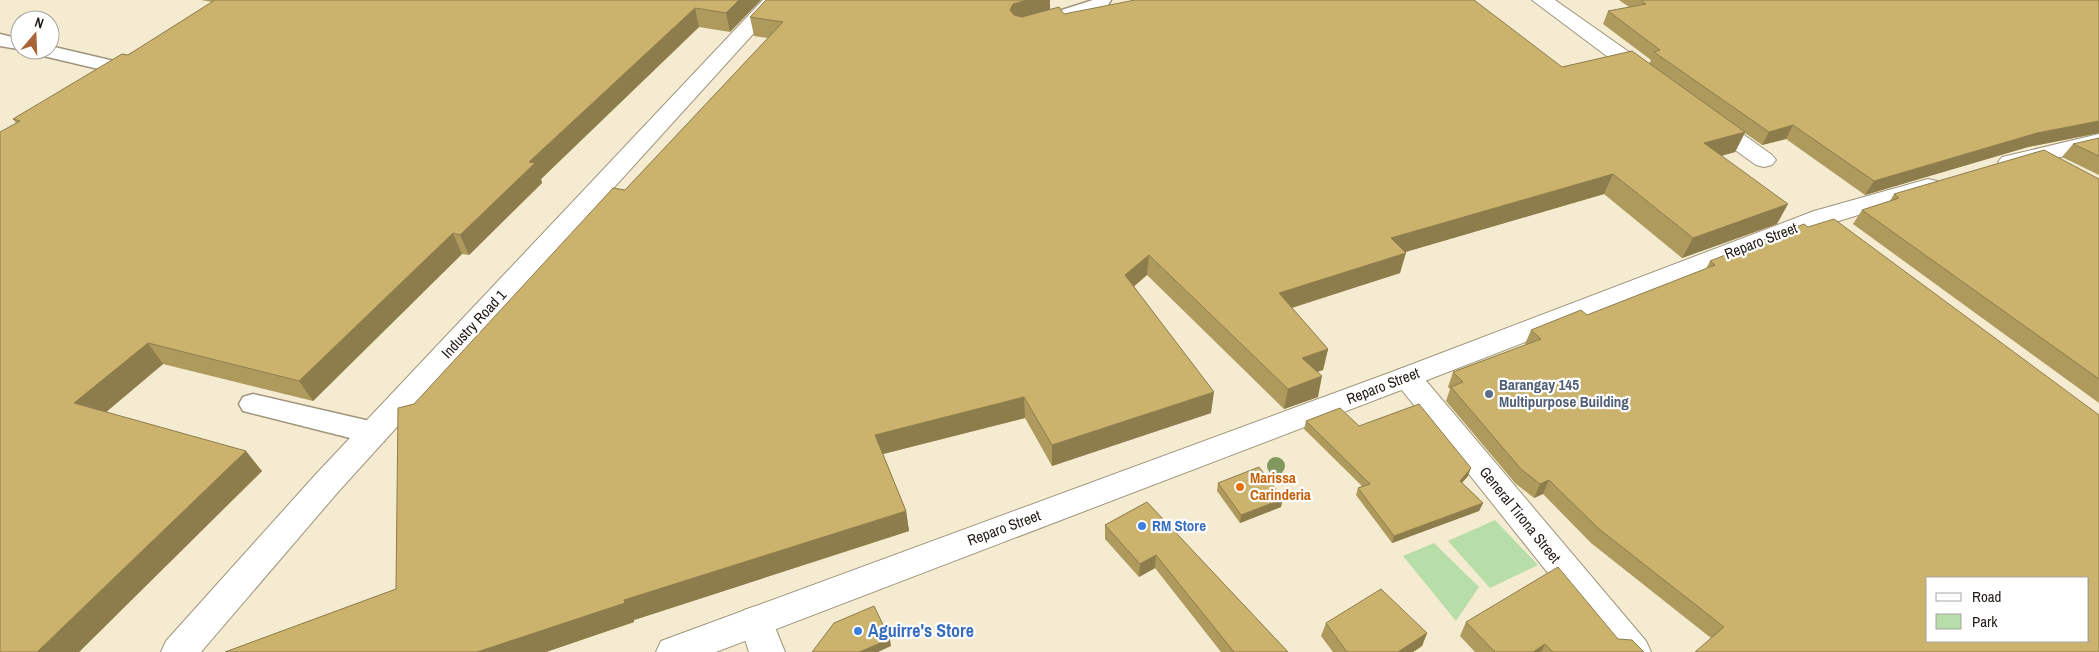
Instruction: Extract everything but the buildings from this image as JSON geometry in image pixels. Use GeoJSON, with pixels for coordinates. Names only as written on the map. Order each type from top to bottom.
{"type":"FeatureCollection","features":[{"type":"Feature","properties":{"kind":"street","name":"Industry Road 1"},"geometry":{"type":"LineString","coordinates":[[179,652],[374,433],[774,0]]}},
{"type":"Feature","properties":{"kind":"street"},"geometry":{"type":"LineString","coordinates":[[1542,0],[1661,86]]}},
{"type":"Feature","properties":{"kind":"street"},"geometry":{"type":"LineString","coordinates":[[1693,109],[1764,160]]}},
{"type":"Feature","properties":{"kind":"street"},"geometry":{"type":"LineString","coordinates":[[1990,168],[2036,154],[2099,141]]}},
{"type":"Feature","properties":{"kind":"street"},"geometry":{"type":"LineString","coordinates":[[2036,154],[2068,171]]}},
{"type":"Feature","properties":{"kind":"street","name":"Reparo Street"},"geometry":{"type":"LineString","coordinates":[[674,652],[761,636],[1407,377],[1823,217],[1953,179]]}},
{"type":"Feature","properties":{"kind":"street"},"geometry":{"type":"LineString","coordinates":[[1823,217],[1847,235]]}},
{"type":"Feature","properties":{"kind":"street","name":"General Tirona Street"},"geometry":{"type":"LineString","coordinates":[[1407,377],[1633,652]]}},
{"type":"Feature","properties":{"kind":"lane"},"geometry":{"type":"LineString","coordinates":[[1031,25],[1098,6],[1102,0]]}},
{"type":"Feature","properties":{"kind":"lane"},"geometry":{"type":"LineString","coordinates":[[60,53],[132,64],[99,84]]}},
{"type":"Feature","properties":{"kind":"lane"},"geometry":{"type":"LineString","coordinates":[[253,404],[374,433]]}},
{"type":"Feature","properties":{"kind":"green space"},"geometry":{"type":"Polygon","coordinates":[[[1495,520],[1538,565],[1490,588],[1448,541],[1495,520]]]}},
{"type":"Feature","properties":{"kind":"green space"},"geometry":{"type":"Polygon","coordinates":[[[1434,543],[1479,587],[1456,621],[1403,556],[1434,543]]]}},
{"type":"Feature","properties":{"kind":"place","name":"Barangay 145 Multipurpose Building"},"geometry":{"type":"Point","coordinates":[1489,394]}},
{"type":"Feature","properties":{"kind":"place","name":"Marissa Carinderia"},"geometry":{"type":"Point","coordinates":[1240,487]}},
{"type":"Feature","properties":{"kind":"place","name":"RM Store"},"geometry":{"type":"Point","coordinates":[1142,526]}},
{"type":"Feature","properties":{"kind":"place","name":"Aguirre's Store"},"geometry":{"type":"Point","coordinates":[858,631]}}]}
